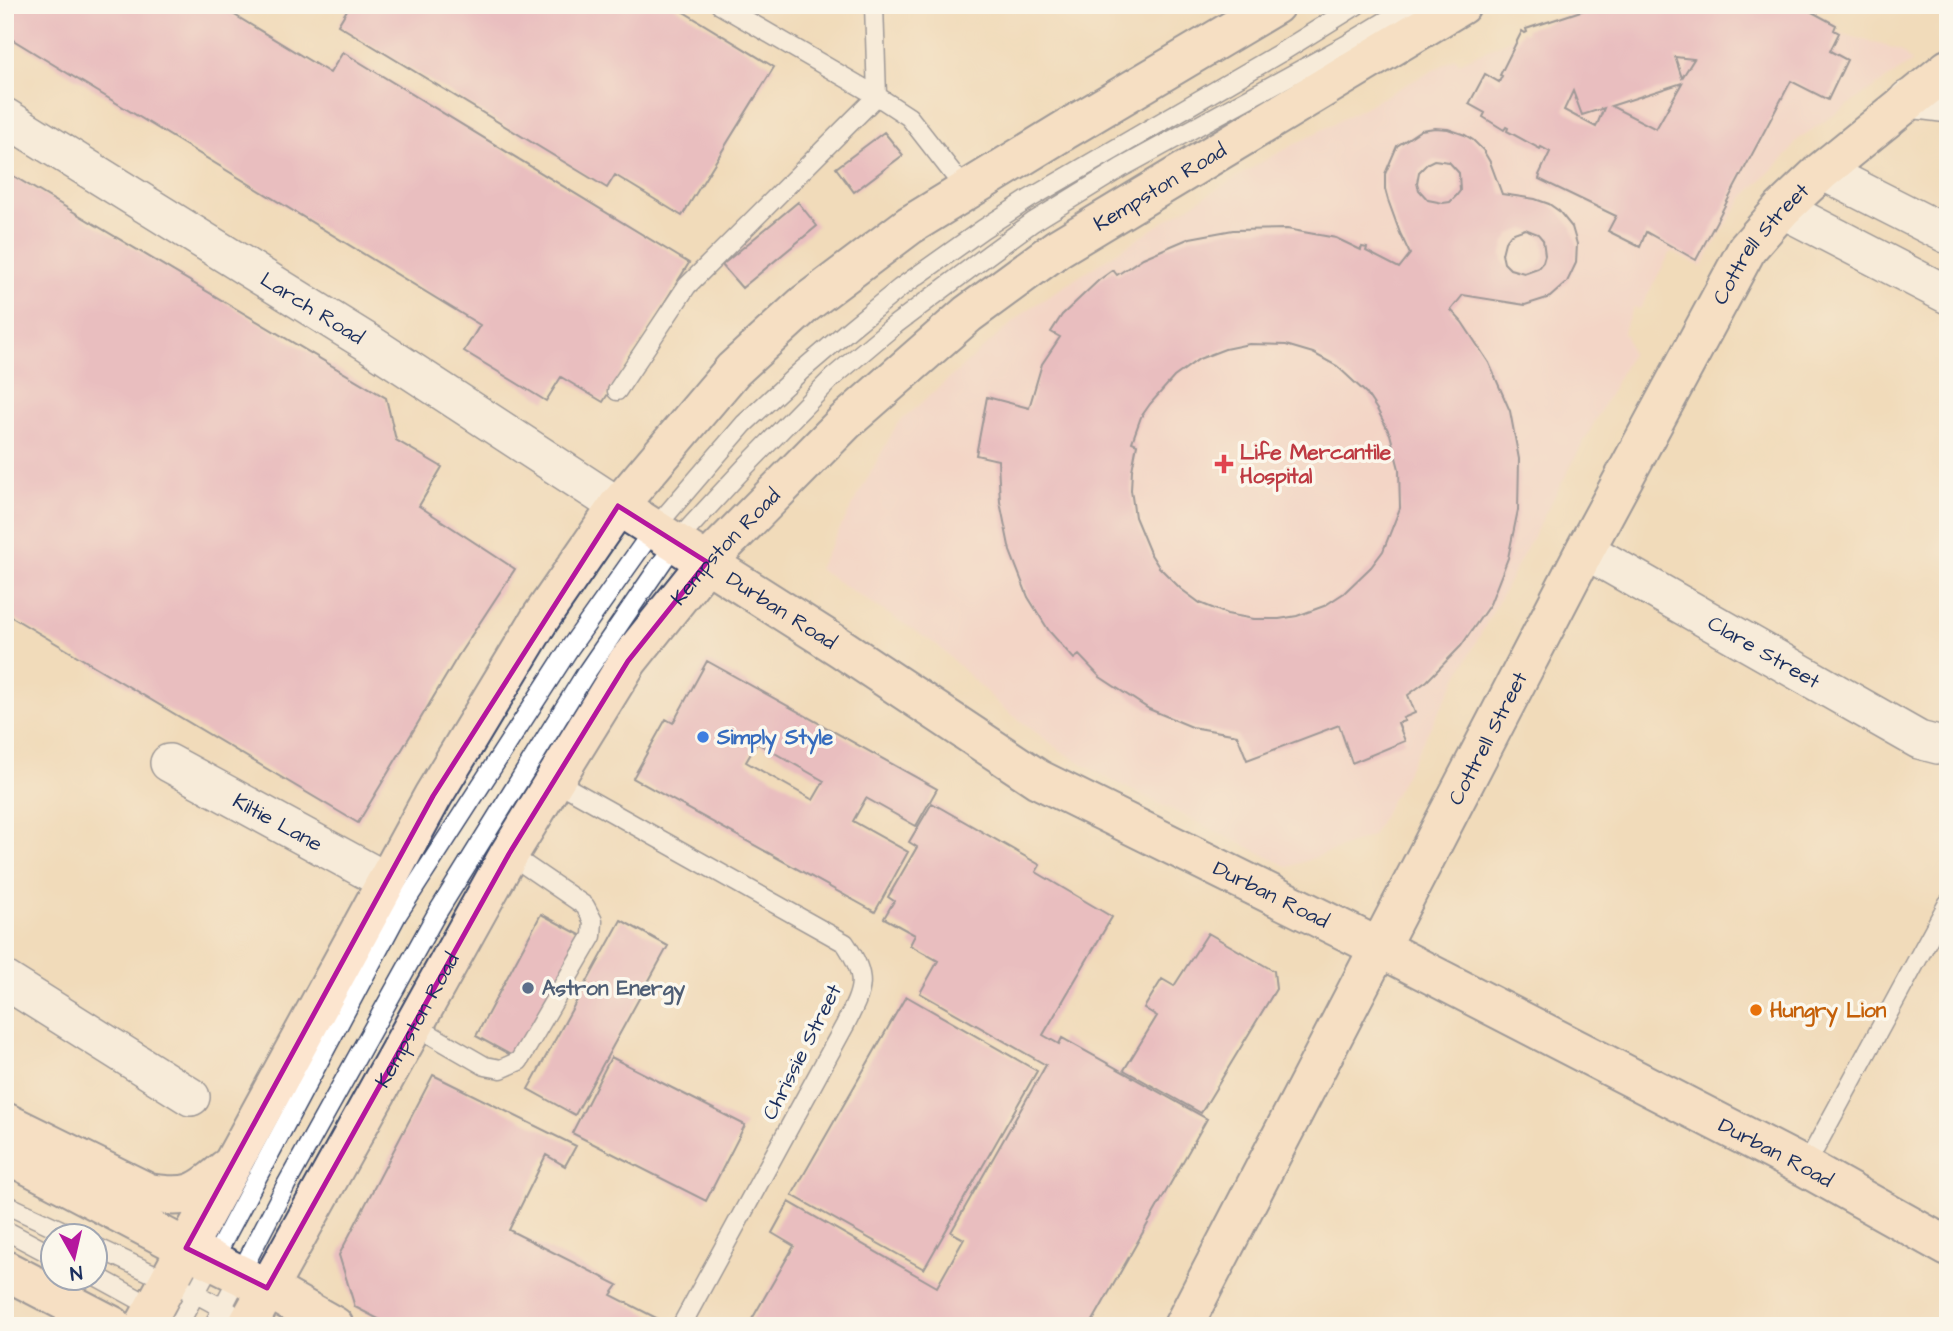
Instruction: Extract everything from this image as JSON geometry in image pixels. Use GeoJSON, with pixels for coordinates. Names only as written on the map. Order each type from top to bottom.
{"type":"FeatureCollection","features":[{"type":"Feature","properties":{"kind":"main road","name":"Kempston Road"},"geometry":{"type":"LineString","coordinates":[[192,1296],[234,1161],[433,796],[541,619],[618,506],[733,370],[805,304],[910,225],[1275,5]]}},
{"type":"Feature","properties":{"kind":"main road","name":"Kempston Road"},"geometry":{"type":"LineString","coordinates":[[192,1296],[414,1025],[509,854],[628,661],[679,544],[845,422],[968,314],[1058,248],[1418,17],[1461,5]]}},
{"type":"Feature","properties":{"kind":"main road"},"geometry":{"type":"LineString","coordinates":[[1418,17],[1476,5]]}},
{"type":"Feature","properties":{"kind":"main road","name":"Cottrell Street"},"geometry":{"type":"LineString","coordinates":[[1183,1326],[1585,550],[1747,249],[1782,209],[1822,171],[1948,69]]}},
{"type":"Feature","properties":{"kind":"main road","name":"Durban Road"},"geometry":{"type":"LineString","coordinates":[[618,506],[852,655],[1038,779],[1378,947],[1805,1167],[1948,1247]]}},
{"type":"Feature","properties":{"kind":"main road"},"geometry":{"type":"LineString","coordinates":[[5,1122],[149,1193],[191,1195],[209,1185],[234,1161]]}},
{"type":"Feature","properties":{"kind":"main road"},"geometry":{"type":"LineString","coordinates":[[5,1153],[192,1296],[334,1326]]}},
{"type":"Feature","properties":{"kind":"main road"},"geometry":{"type":"LineString","coordinates":[[5,1270],[114,1326]]}},
{"type":"Feature","properties":{"kind":"main road","name":"Kempston Road"},"geometry":{"type":"LineString","coordinates":[[192,1296],[238,1321]]}},
{"type":"Feature","properties":{"kind":"street"},"geometry":{"type":"LineString","coordinates":[[1908,99],[1948,104]]}},
{"type":"Feature","properties":{"kind":"street","name":"Larch Road"},"geometry":{"type":"LineString","coordinates":[[5,117],[367,342],[618,506]]}},
{"type":"Feature","properties":{"kind":"street"},"geometry":{"type":"LineString","coordinates":[[1822,171],[1948,235]]}},
{"type":"Feature","properties":{"kind":"street"},"geometry":{"type":"LineString","coordinates":[[1782,209],[1948,295]]}},
{"type":"Feature","properties":{"kind":"street","name":"Clare Street"},"geometry":{"type":"LineString","coordinates":[[1585,550],[1919,740],[1948,746]]}},
{"type":"Feature","properties":{"kind":"street","name":"Kiltie Lane"},"geometry":{"type":"LineString","coordinates":[[169,763],[386,881]]}},
{"type":"Feature","properties":{"kind":"street"},"geometry":{"type":"LineString","coordinates":[[5,981],[191,1097]]}},
{"type":"Feature","properties":{"kind":"lane"},"geometry":{"type":"LineString","coordinates":[[720,5],[909,117],[966,190]]}},
{"type":"Feature","properties":{"kind":"lane"},"geometry":{"type":"LineString","coordinates":[[618,391],[687,286],[877,96],[874,5]]}},
{"type":"Feature","properties":{"kind":"lane"},"geometry":{"type":"LineString","coordinates":[[192,1296],[286,1185],[437,913],[586,673],[679,544],[744,424],[800,371],[901,288],[983,229],[1029,198],[1280,53],[1357,5]]}},
{"type":"Feature","properties":{"kind":"lane"},"geometry":{"type":"LineString","coordinates":[[192,1296],[397,915],[569,649],[679,544]]}},
{"type":"Feature","properties":{"kind":"lane","name":"Chrissie Street"},"geometry":{"type":"LineString","coordinates":[[554,780],[845,943],[855,957],[861,973],[861,993],[845,1025],[681,1326]]}},
{"type":"Feature","properties":{"kind":"lane"},"geometry":{"type":"LineString","coordinates":[[414,1025],[485,1066],[501,1069],[519,1061],[592,936],[593,921],[585,906],[509,854]]}},
{"type":"Feature","properties":{"kind":"lane"},"geometry":{"type":"LineString","coordinates":[[1805,1167],[1948,903]]}},
{"type":"Feature","properties":{"kind":"lane"},"geometry":{"type":"LineString","coordinates":[[5,1204],[43,1222]]}},
{"type":"Feature","properties":{"kind":"lane"},"geometry":{"type":"LineString","coordinates":[[5,1230],[38,1248]]}},
{"type":"Feature","properties":{"kind":"lane"},"geometry":{"type":"LineString","coordinates":[[108,1253],[238,1321]]}},
{"type":"Feature","properties":{"kind":"lane"},"geometry":{"type":"LineString","coordinates":[[108,1278],[192,1296]]}},
{"type":"Feature","properties":{"kind":"highlighted area"},"geometry":{"type":"Polygon","coordinates":[[[618,506],[707,562],[628,661],[509,854],[267,1288],[186,1248],[433,796],[618,506]]]}},
{"type":"Feature","properties":{"kind":"shaded area","name":"Life Mercantile Hospital"},"geometry":{"type":"Polygon","coordinates":[[[1599,5],[1799,5],[1836,25],[1834,30],[1839,33],[1900,50],[1912,62],[1797,140],[1790,152],[1744,197],[1702,267],[1671,251],[1640,309],[1634,307],[1624,328],[1623,334],[1626,335],[1631,354],[1372,836],[1289,867],[1111,780],[1061,751],[1003,708],[937,645],[818,569],[897,424],[1026,311],[1267,159],[1456,58],[1459,63],[1521,34],[1522,31],[1527,32],[1526,29],[1599,5]]]}},
{"type":"Feature","properties":{"kind":"building"},"geometry":{"type":"Polygon","coordinates":[[[5,5],[218,5],[330,73],[343,52],[689,263],[603,402],[561,377],[546,401],[464,351],[480,325],[5,35],[5,5]]]}},
{"type":"Feature","properties":{"kind":"building"},"geometry":{"type":"Polygon","coordinates":[[[350,5],[672,5],[774,67],[682,216],[615,175],[607,188],[338,25],[350,5]]]}},
{"type":"Feature","properties":{"kind":"building"},"geometry":{"type":"Polygon","coordinates":[[[1599,5],[1799,5],[1836,25],[1834,30],[1839,33],[1830,51],[1847,60],[1828,100],[1791,81],[1696,260],[1646,232],[1640,247],[1608,231],[1616,216],[1539,179],[1550,152],[1507,131],[1506,127],[1504,130],[1483,117],[1485,113],[1469,104],[1485,74],[1499,82],[1522,31],[1527,32],[1526,29],[1599,5]],[[1675,57],[1682,78],[1694,59],[1675,57]],[[1682,83],[1611,106],[1656,129],[1682,83]],[[1573,91],[1564,110],[1596,127],[1604,108],[1582,115],[1573,91]]]}},
{"type":"Feature","properties":{"kind":"building"},"geometry":{"type":"Polygon","coordinates":[[[1448,129],[1473,140],[1490,162],[1502,194],[1549,204],[1559,211],[1572,227],[1577,244],[1576,263],[1567,282],[1550,297],[1525,305],[1463,295],[1451,310],[1489,363],[1510,411],[1519,459],[1518,510],[1508,558],[1490,604],[1461,646],[1427,681],[1408,695],[1415,713],[1398,723],[1405,741],[1352,763],[1339,725],[1247,760],[1237,735],[1192,727],[1149,709],[1100,677],[1079,655],[1074,659],[1049,631],[1028,597],[1010,551],[1000,502],[998,460],[976,455],[987,397],[1029,408],[1042,364],[1060,337],[1051,332],[1062,315],[1113,270],[1117,275],[1143,258],[1190,238],[1233,230],[1287,229],[1336,238],[1361,250],[1362,247],[1367,248],[1366,251],[1399,268],[1410,254],[1388,200],[1385,174],[1397,146],[1421,130],[1448,129]],[[1434,160],[1419,172],[1419,190],[1428,200],[1450,202],[1460,191],[1459,173],[1449,162],[1434,160]],[[1525,229],[1511,234],[1505,242],[1502,254],[1504,263],[1510,269],[1524,273],[1538,268],[1545,255],[1543,240],[1538,234],[1525,229]],[[1249,344],[1225,349],[1199,359],[1174,377],[1141,417],[1132,442],[1137,444],[1131,490],[1135,517],[1159,567],[1200,603],[1227,614],[1254,619],[1297,616],[1324,606],[1344,593],[1383,551],[1400,508],[1399,469],[1390,434],[1366,393],[1337,366],[1313,353],[1286,345],[1249,344]]]}},
{"type":"Feature","properties":{"kind":"building"},"geometry":{"type":"Polygon","coordinates":[[[884,132],[903,155],[854,192],[836,168],[884,132]]]}},
{"type":"Feature","properties":{"kind":"building"},"geometry":{"type":"Polygon","coordinates":[[[5,171],[386,398],[396,440],[442,467],[419,506],[515,569],[458,656],[358,823],[5,613],[5,171]]]}},
{"type":"Feature","properties":{"kind":"building"},"geometry":{"type":"Polygon","coordinates":[[[798,202],[817,226],[742,288],[722,265],[798,202]]]}},
{"type":"Feature","properties":{"kind":"building"},"geometry":{"type":"Polygon","coordinates":[[[707,661],[937,789],[916,826],[866,798],[853,821],[908,852],[875,912],[633,778],[666,719],[673,723],[707,661]],[[757,743],[746,762],[813,800],[824,781],[757,743]]]}},
{"type":"Feature","properties":{"kind":"building"},"geometry":{"type":"Polygon","coordinates":[[[932,803],[1040,865],[1036,872],[1112,917],[1043,1035],[1059,1044],[1062,1038],[1207,1119],[1090,1326],[748,1326],[794,1246],[772,1233],[789,1202],[937,1287],[964,1239],[951,1232],[1046,1065],[920,993],[938,961],[910,945],[915,935],[884,918],[894,901],[888,897],[917,847],[909,842],[932,803]]]}},
{"type":"Feature","properties":{"kind":"building"},"geometry":{"type":"Polygon","coordinates":[[[541,914],[582,936],[516,1058],[476,1036],[541,914]]]}},
{"type":"Feature","properties":{"kind":"building"},"geometry":{"type":"Polygon","coordinates":[[[621,920],[668,946],[575,1115],[528,1089],[621,920]]]}},
{"type":"Feature","properties":{"kind":"building"},"geometry":{"type":"Polygon","coordinates":[[[1208,933],[1274,971],[1276,989],[1201,1113],[1124,1070],[1157,1016],[1144,1008],[1162,979],[1174,986],[1208,933]]]}},
{"type":"Feature","properties":{"kind":"building"},"geometry":{"type":"Polygon","coordinates":[[[906,996],[1037,1071],[924,1269],[792,1195],[906,996]]]}},
{"type":"Feature","properties":{"kind":"building"},"geometry":{"type":"Polygon","coordinates":[[[611,1057],[745,1125],[706,1201],[572,1133],[611,1057]]]}},
{"type":"Feature","properties":{"kind":"building"},"geometry":{"type":"Polygon","coordinates":[[[433,1075],[576,1146],[565,1166],[546,1155],[509,1230],[618,1285],[611,1295],[672,1326],[392,1326],[355,1307],[339,1255],[433,1075]]]}},
{"type":"Feature","properties":{"kind":"place","name":"Life Mercantile Hospital"},"geometry":{"type":"Point","coordinates":[1224,464]}},
{"type":"Feature","properties":{"kind":"place","name":"Simply Style"},"geometry":{"type":"Point","coordinates":[703,737]}},
{"type":"Feature","properties":{"kind":"place","name":"Astron Energy"},"geometry":{"type":"Point","coordinates":[528,988]}},
{"type":"Feature","properties":{"kind":"place","name":"Hungry Lion"},"geometry":{"type":"Point","coordinates":[1756,1010]}}]}
